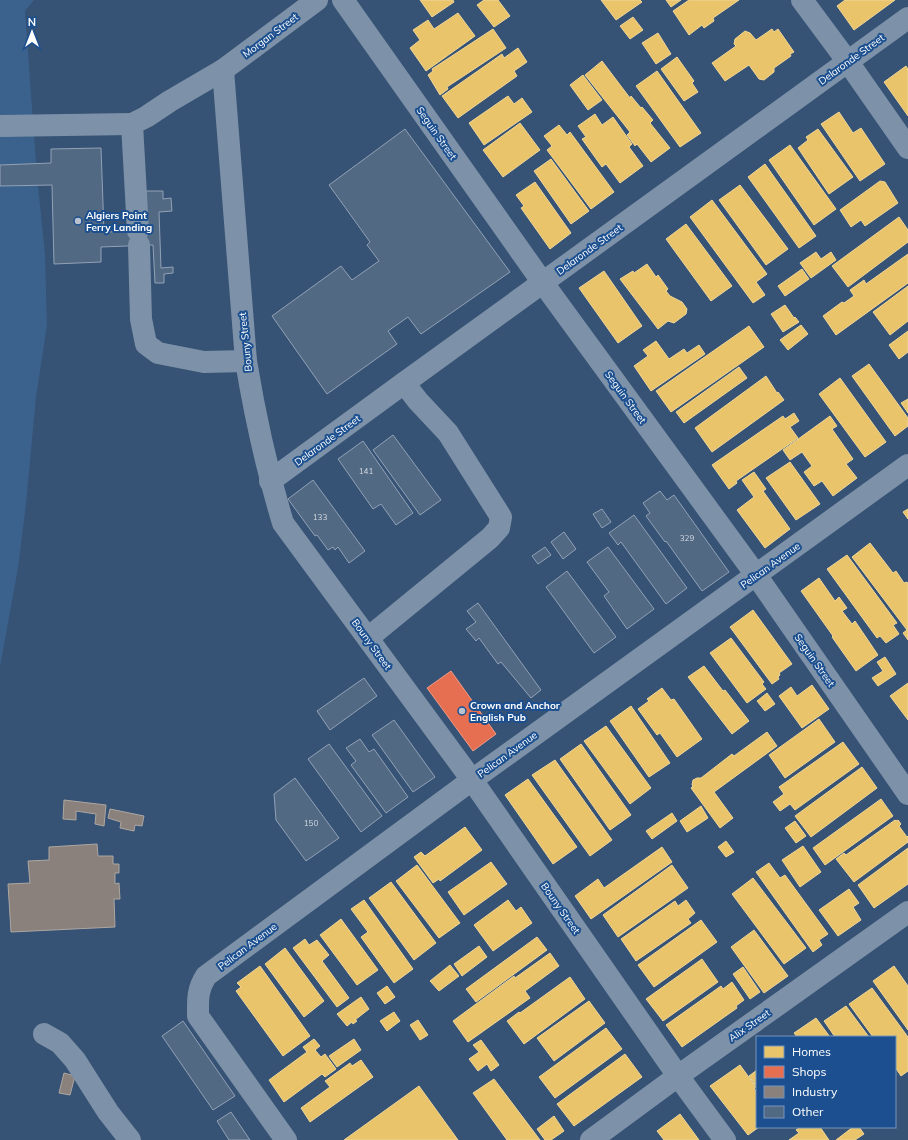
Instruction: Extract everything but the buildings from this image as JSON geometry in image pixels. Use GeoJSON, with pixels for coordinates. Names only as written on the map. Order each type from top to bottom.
{"type":"FeatureCollection","features":[{"type":"Feature","properties":{"kind":"street","name":"Morgan Street"},"geometry":{"type":"LineString","coordinates":[[132,124],[223,70],[317,0]]}},
{"type":"Feature","properties":{"kind":"street","name":"Seguin Street"},"geometry":{"type":"LineString","coordinates":[[343,0],[542,283],[756,575],[908,794]]}},
{"type":"Feature","properties":{"kind":"street"},"geometry":{"type":"LineString","coordinates":[[802,0],[848,62],[908,148]]}},
{"type":"Feature","properties":{"kind":"street","name":"Delaronde Street"},"geometry":{"type":"LineString","coordinates":[[270,481],[908,18]]}},
{"type":"Feature","properties":{"kind":"street","name":"Bouny Street"},"geometry":{"type":"LineString","coordinates":[[223,70],[246,361],[270,481],[283,523],[472,780],[678,1076],[725,1140]]}},
{"type":"Feature","properties":{"kind":"street"},"geometry":{"type":"LineString","coordinates":[[0,126],[132,124],[141,319],[146,344],[158,354],[204,362],[246,361]]}},
{"type":"Feature","properties":{"kind":"street"},"geometry":{"type":"LineString","coordinates":[[368,638],[490,538],[500,528],[501,517],[448,433],[418,401],[404,383]]}},
{"type":"Feature","properties":{"kind":"street","name":"Pelican Avenue"},"geometry":{"type":"LineString","coordinates":[[286,1140],[198,1007],[201,985],[206,976],[472,780],[908,466]]}},
{"type":"Feature","properties":{"kind":"street","name":"Alix Street"},"geometry":{"type":"LineString","coordinates":[[591,1140],[908,912]]}},
{"type":"Feature","properties":{"kind":"street"},"geometry":{"type":"LineString","coordinates":[[44,1034],[60,1043],[80,1067],[108,1112],[130,1140]]}},
{"type":"Feature","properties":{"kind":"water"},"geometry":{"type":"Polygon","coordinates":[[[0,0],[34,0],[25,11],[37,176],[45,254],[47,325],[36,397],[26,504],[18,568],[0,667],[0,0]]]}},
{"type":"Feature","properties":{"kind":"place","name":"Algiers Point Ferry Landing"},"geometry":{"type":"Point","coordinates":[78,221]}},
{"type":"Feature","properties":{"kind":"place","name":"Crown and Anchor English Pub"},"geometry":{"type":"Point","coordinates":[462,711]}}]}
